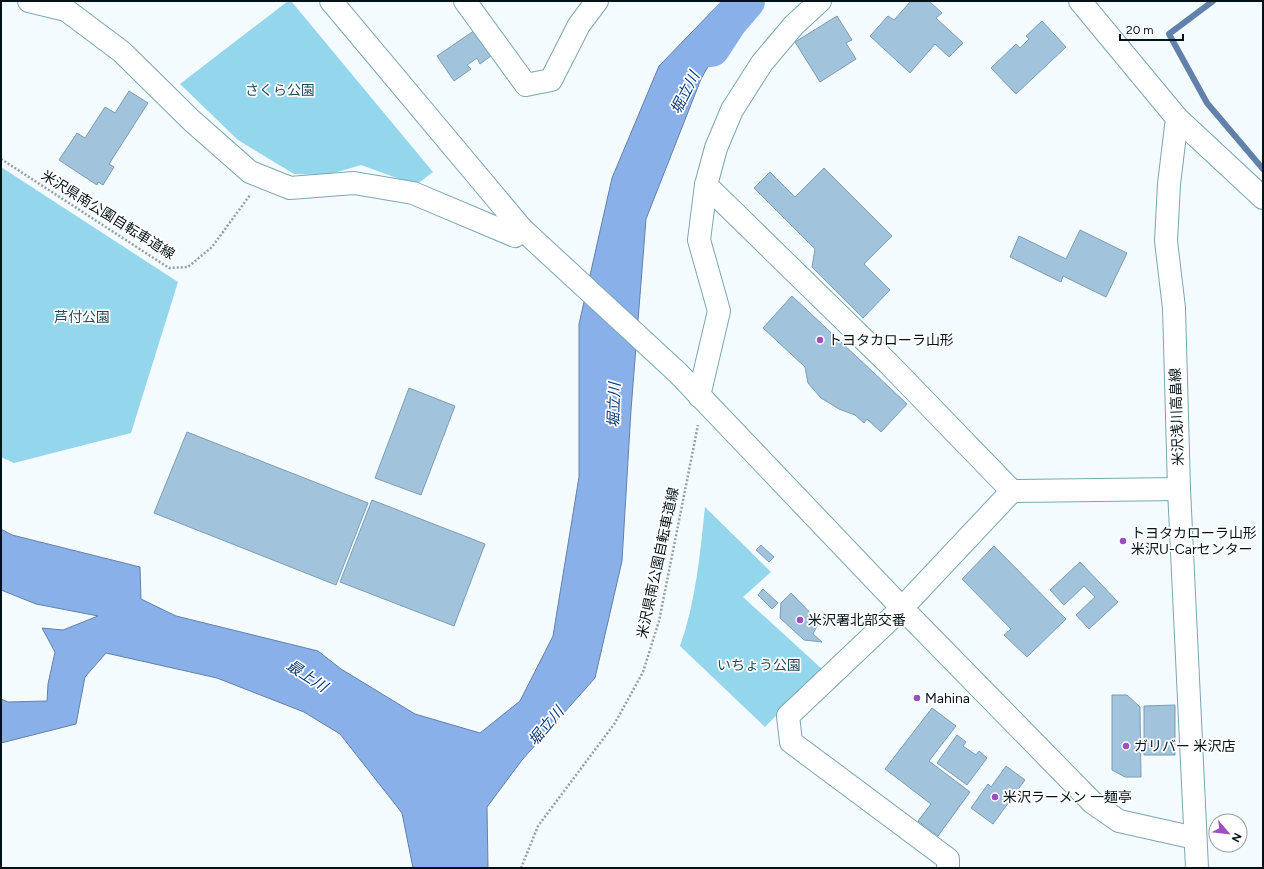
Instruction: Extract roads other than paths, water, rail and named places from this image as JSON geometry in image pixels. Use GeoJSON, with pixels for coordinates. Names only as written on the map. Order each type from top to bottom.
{"type":"FeatureCollection","features":[{"type":"Feature","properties":{"kind":"street"},"geometry":{"type":"LineString","coordinates":[[29,1],[66,10],[122,52],[191,120],[250,172],[290,188],[354,183],[413,193],[515,236],[522,229]]}},
{"type":"Feature","properties":{"kind":"street"},"geometry":{"type":"LineString","coordinates":[[331,1],[522,229],[678,373],[699,406],[902,608],[1093,804],[1119,821],[1195,838]]}},
{"type":"Feature","properties":{"kind":"street"},"geometry":{"type":"LineString","coordinates":[[465,1],[526,85],[552,80],[579,25],[597,1]]}},
{"type":"Feature","properties":{"kind":"street"},"geometry":{"type":"LineString","coordinates":[[699,406],[720,311],[699,240],[706,185],[716,148],[732,110],[762,63],[794,25],[820,1]]}},
{"type":"Feature","properties":{"kind":"street"},"geometry":{"type":"LineString","coordinates":[[1080,1],[1177,118],[1263,198]]}},
{"type":"Feature","properties":{"kind":"street","name":"米沢浅川高畠線"},"geometry":{"type":"LineString","coordinates":[[1177,118],[1169,184],[1166,241],[1174,308],[1179,489],[1197,868]]}},
{"type":"Feature","properties":{"kind":"street"},"geometry":{"type":"LineString","coordinates":[[706,185],[884,358],[1012,491]]}},
{"type":"Feature","properties":{"kind":"street"},"geometry":{"type":"LineString","coordinates":[[948,868],[948,859],[791,742],[788,716],[902,608],[1012,491],[1179,489]]}},
{"type":"Feature","properties":{"kind":"water","name":"最上川"},"geometry":{"type":"Polygon","coordinates":[[[722,1],[745,1],[701,79],[646,219],[631,410],[622,561],[595,678],[522,760],[487,807],[488,868],[413,868],[402,813],[340,734],[304,712],[217,678],[106,653],[85,677],[76,724],[1,743],[1,699],[8,702],[47,701],[48,684],[55,652],[42,628],[63,630],[98,616],[36,604],[1,590],[1,529],[12,535],[140,567],[141,599],[176,616],[318,651],[341,669],[415,714],[480,733],[520,701],[553,636],[579,477],[579,324],[612,178],[659,66],[722,1]]]}},
{"type":"Feature","properties":{"kind":"waterway","name":"堀立川"},"geometry":{"type":"LineString","coordinates":[[711,48],[728,22],[746,1]]}},
{"type":"Feature","properties":{"kind":"waterway"},"geometry":{"type":"LineString","coordinates":[[1213,1],[1169,34],[1207,103],[1263,169]]}},
{"type":"Feature","properties":{"kind":"place","name":"トヨタカローラ山形"},"geometry":{"type":"Point","coordinates":[820,340]}},
{"type":"Feature","properties":{"kind":"place","name":"トヨタカローラ山形 米沢U-Carセンター"},"geometry":{"type":"Point","coordinates":[1123,541]}},
{"type":"Feature","properties":{"kind":"place","name":"米沢署北部交番"},"geometry":{"type":"Point","coordinates":[800,620]}},
{"type":"Feature","properties":{"kind":"place","name":"Mahina"},"geometry":{"type":"Point","coordinates":[917,698]}},
{"type":"Feature","properties":{"kind":"place","name":"ガリバー 米沢店"},"geometry":{"type":"Point","coordinates":[1126,746]}},
{"type":"Feature","properties":{"kind":"place","name":"米沢ラーメン 一麺亭"},"geometry":{"type":"Point","coordinates":[995,797]}},
{"type":"Feature","properties":{"kind":"park label","name":"さくら公園"},"geometry":{"type":"Point","coordinates":[280,90]}},
{"type":"Feature","properties":{"kind":"park label","name":"芦付公園"},"geometry":{"type":"Point","coordinates":[82,317]}},
{"type":"Feature","properties":{"kind":"park label","name":"いちょう公園"},"geometry":{"type":"Point","coordinates":[759,665]}}]}
